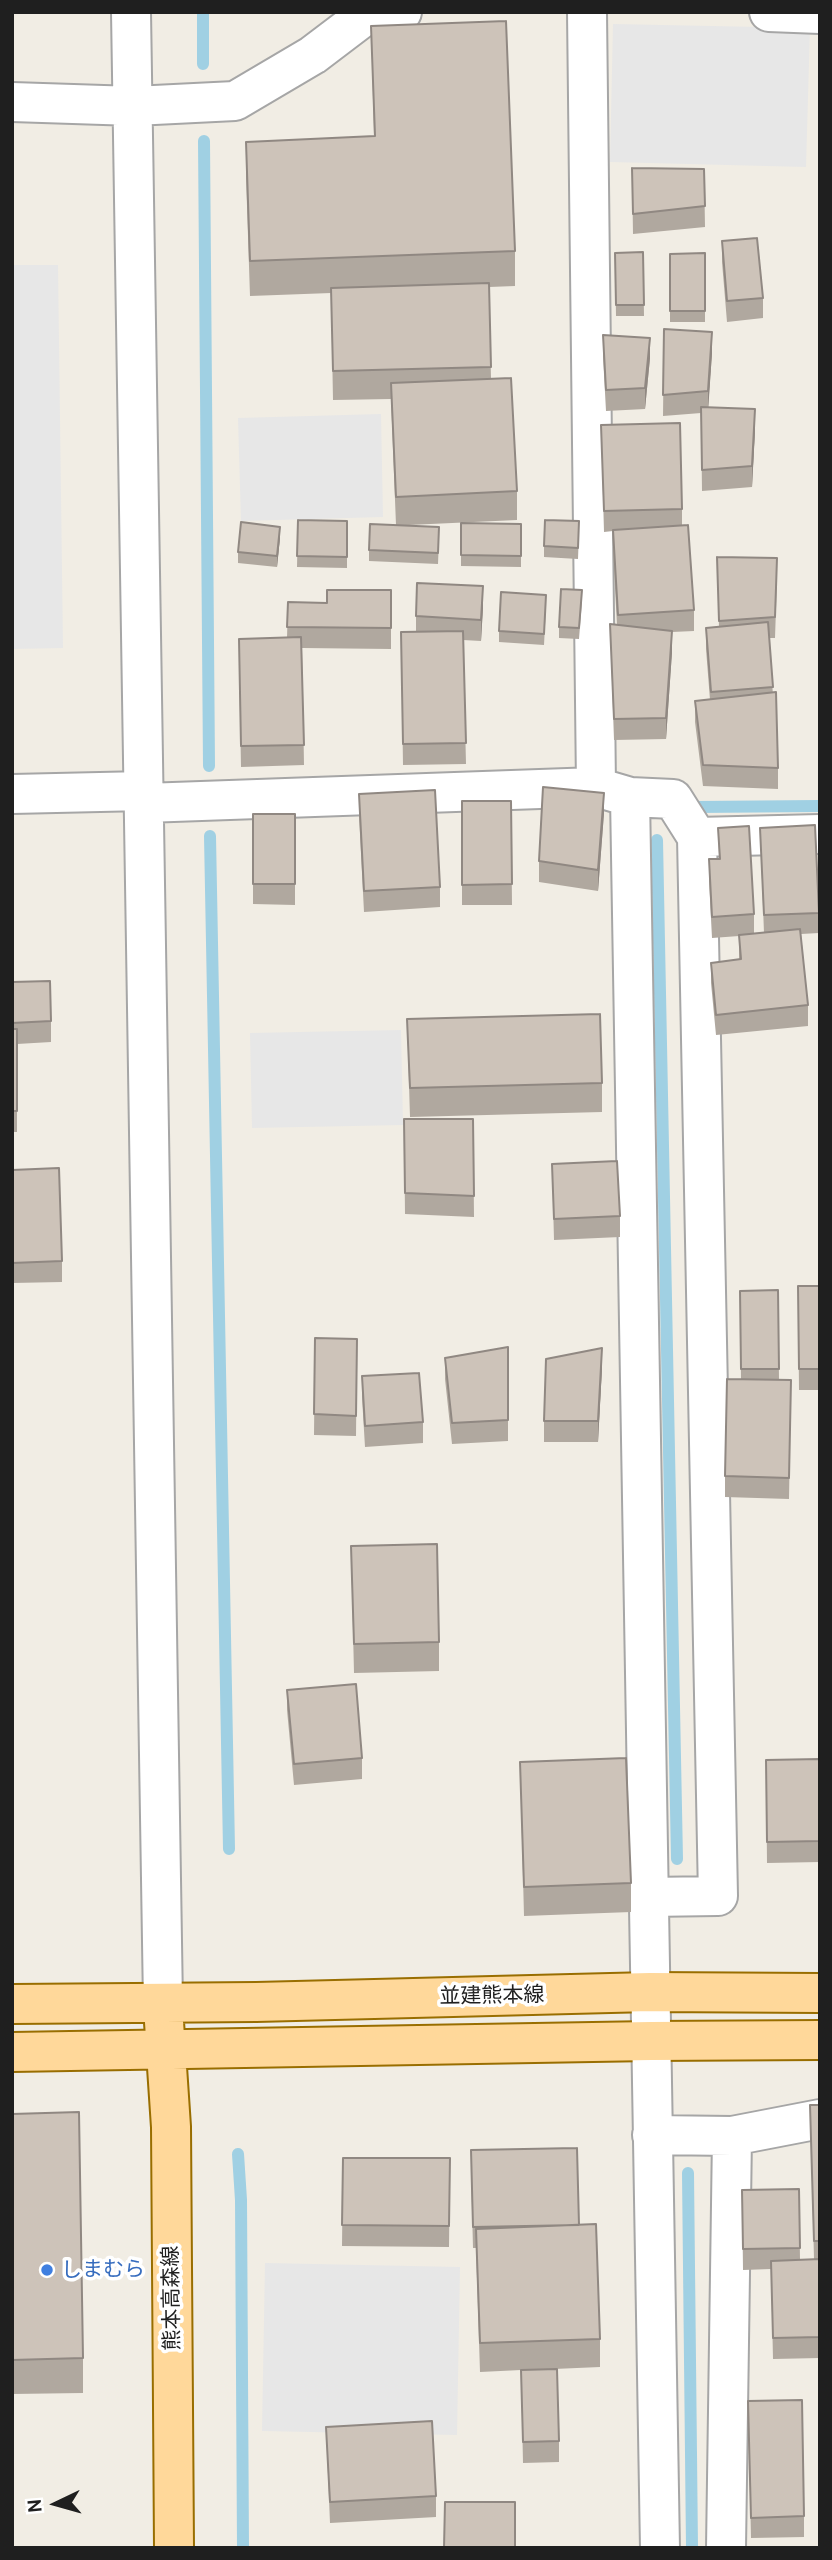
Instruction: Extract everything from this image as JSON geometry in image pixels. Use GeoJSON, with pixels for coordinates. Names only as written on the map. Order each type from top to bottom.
{"type":"FeatureCollection","features":[{"type":"Feature","properties":{"kind":"main road","name":"並建熊本線"},"geometry":{"type":"LineString","coordinates":[[163,2003],[650,1992],[820,1993]]}},
{"type":"Feature","properties":{"kind":"main road"},"geometry":{"type":"LineString","coordinates":[[12,2004],[163,2003]]}},
{"type":"Feature","properties":{"kind":"main road","name":"熊本高森線"},"geometry":{"type":"LineString","coordinates":[[163,2003],[171,2127],[174,2548]]}},
{"type":"Feature","properties":{"kind":"main road"},"geometry":{"type":"LineString","coordinates":[[12,2052],[820,2040]]}},
{"type":"Feature","properties":{"kind":"street"},"geometry":{"type":"LineString","coordinates":[[131,12],[163,2003]]}},
{"type":"Feature","properties":{"kind":"street"},"geometry":{"type":"LineString","coordinates":[[12,102],[134,106],[235,101],[313,55],[367,14],[402,12]]}},
{"type":"Feature","properties":{"kind":"street"},"geometry":{"type":"LineString","coordinates":[[587,12],[648,1897],[660,2548]]}},
{"type":"Feature","properties":{"kind":"street"},"geometry":{"type":"LineString","coordinates":[[769,12],[820,14]]}},
{"type":"Feature","properties":{"kind":"street"},"geometry":{"type":"LineString","coordinates":[[12,794],[145,797],[613,792],[673,799],[697,837],[718,1896],[648,1897]]}},
{"type":"Feature","properties":{"kind":"street"},"geometry":{"type":"LineString","coordinates":[[697,837],[820,834]]}},
{"type":"Feature","properties":{"kind":"street"},"geometry":{"type":"LineString","coordinates":[[652,2135],[732,2136],[820,2119]]}},
{"type":"Feature","properties":{"kind":"street"},"geometry":{"type":"LineString","coordinates":[[726,2548],[732,2136]]}},
{"type":"Feature","properties":{"kind":"shaded area"},"geometry":{"type":"Polygon","coordinates":[[[613,24],[810,28],[806,167],[610,162],[613,24]]]}},
{"type":"Feature","properties":{"kind":"shaded area"},"geometry":{"type":"Polygon","coordinates":[[[12,265],[58,265],[63,648],[12,649],[12,265]]]}},
{"type":"Feature","properties":{"kind":"shaded area"},"geometry":{"type":"Polygon","coordinates":[[[381,414],[383,517],[241,521],[238,418],[381,414]]]}},
{"type":"Feature","properties":{"kind":"shaded area"},"geometry":{"type":"Polygon","coordinates":[[[401,1030],[403,1125],[252,1128],[250,1033],[401,1030]]]}},
{"type":"Feature","properties":{"kind":"shaded area"},"geometry":{"type":"Polygon","coordinates":[[[265,2263],[460,2267],[457,2435],[262,2431],[265,2263]]]}},
{"type":"Feature","properties":{"kind":"building"},"geometry":{"type":"Polygon","coordinates":[[[506,21],[515,251],[250,261],[246,142],[375,136],[371,26],[506,21]]]}},
{"type":"Feature","properties":{"kind":"building"},"geometry":{"type":"Polygon","coordinates":[[[632,168],[704,169],[705,206],[633,214],[632,168]]]}},
{"type":"Feature","properties":{"kind":"building"},"geometry":{"type":"Polygon","coordinates":[[[757,238],[763,298],[727,301],[722,241],[757,238]]]}},
{"type":"Feature","properties":{"kind":"building"},"geometry":{"type":"Polygon","coordinates":[[[643,252],[644,305],[616,305],[615,253],[643,252]]]}},
{"type":"Feature","properties":{"kind":"building"},"geometry":{"type":"Polygon","coordinates":[[[705,253],[705,311],[670,311],[670,254],[705,253]]]}},
{"type":"Feature","properties":{"kind":"building"},"geometry":{"type":"Polygon","coordinates":[[[489,283],[491,367],[333,371],[331,288],[489,283]]]}},
{"type":"Feature","properties":{"kind":"building"},"geometry":{"type":"Polygon","coordinates":[[[664,329],[712,332],[708,391],[663,395],[664,329]]]}},
{"type":"Feature","properties":{"kind":"building"},"geometry":{"type":"Polygon","coordinates":[[[603,335],[650,338],[645,388],[606,390],[603,335]]]}},
{"type":"Feature","properties":{"kind":"building"},"geometry":{"type":"Polygon","coordinates":[[[511,378],[517,491],[396,497],[391,383],[511,378]]]}},
{"type":"Feature","properties":{"kind":"building"},"geometry":{"type":"Polygon","coordinates":[[[701,407],[755,409],[752,466],[702,470],[701,407]]]}},
{"type":"Feature","properties":{"kind":"building"},"geometry":{"type":"Polygon","coordinates":[[[680,423],[682,509],[604,511],[601,425],[680,423]]]}},
{"type":"Feature","properties":{"kind":"building"},"geometry":{"type":"Polygon","coordinates":[[[298,520],[347,521],[347,557],[297,556],[298,520]]]}},
{"type":"Feature","properties":{"kind":"building"},"geometry":{"type":"Polygon","coordinates":[[[545,520],[579,521],[578,548],[544,546],[545,520]]]}},
{"type":"Feature","properties":{"kind":"building"},"geometry":{"type":"Polygon","coordinates":[[[241,522],[280,527],[277,556],[238,552],[241,522]]]}},
{"type":"Feature","properties":{"kind":"building"},"geometry":{"type":"Polygon","coordinates":[[[461,523],[521,524],[521,556],[461,555],[461,523]]]}},
{"type":"Feature","properties":{"kind":"building"},"geometry":{"type":"Polygon","coordinates":[[[370,524],[439,527],[438,553],[369,550],[370,524]]]}},
{"type":"Feature","properties":{"kind":"building"},"geometry":{"type":"Polygon","coordinates":[[[688,525],[694,610],[618,615],[613,530],[688,525]]]}},
{"type":"Feature","properties":{"kind":"building"},"geometry":{"type":"Polygon","coordinates":[[[717,557],[777,558],[775,617],[719,621],[717,557]]]}},
{"type":"Feature","properties":{"kind":"building"},"geometry":{"type":"Polygon","coordinates":[[[417,583],[483,586],[481,620],[416,616],[417,583]]]}},
{"type":"Feature","properties":{"kind":"building"},"geometry":{"type":"Polygon","coordinates":[[[561,589],[582,590],[579,628],[559,627],[561,589]]]}},
{"type":"Feature","properties":{"kind":"building"},"geometry":{"type":"Polygon","coordinates":[[[327,590],[391,590],[391,628],[287,627],[288,602],[327,603],[327,590]]]}},
{"type":"Feature","properties":{"kind":"building"},"geometry":{"type":"Polygon","coordinates":[[[501,592],[546,595],[544,634],[499,631],[501,592]]]}},
{"type":"Feature","properties":{"kind":"building"},"geometry":{"type":"Polygon","coordinates":[[[768,622],[773,687],[711,692],[706,628],[768,622]]]}},
{"type":"Feature","properties":{"kind":"building"},"geometry":{"type":"Polygon","coordinates":[[[610,624],[672,631],[666,718],[614,719],[610,624]]]}},
{"type":"Feature","properties":{"kind":"building"},"geometry":{"type":"Polygon","coordinates":[[[463,631],[466,743],[403,744],[401,632],[463,631]]]}},
{"type":"Feature","properties":{"kind":"building"},"geometry":{"type":"Polygon","coordinates":[[[301,637],[304,745],[241,746],[239,639],[301,637]]]}},
{"type":"Feature","properties":{"kind":"building"},"geometry":{"type":"Polygon","coordinates":[[[776,692],[778,768],[703,765],[695,701],[776,692]]]}},
{"type":"Feature","properties":{"kind":"building"},"geometry":{"type":"Polygon","coordinates":[[[543,787],[604,793],[598,870],[539,861],[543,787]]]}},
{"type":"Feature","properties":{"kind":"building"},"geometry":{"type":"Polygon","coordinates":[[[435,790],[440,887],[364,891],[359,794],[435,790]]]}},
{"type":"Feature","properties":{"kind":"building"},"geometry":{"type":"Polygon","coordinates":[[[462,801],[511,801],[512,884],[462,885],[462,801]]]}},
{"type":"Feature","properties":{"kind":"building"},"geometry":{"type":"Polygon","coordinates":[[[253,814],[295,814],[295,884],[253,884],[253,814]]]}},
{"type":"Feature","properties":{"kind":"building"},"geometry":{"type":"Polygon","coordinates":[[[815,825],[819,913],[764,915],[760,828],[815,825]]]}},
{"type":"Feature","properties":{"kind":"building"},"geometry":{"type":"Polygon","coordinates":[[[749,826],[754,914],[712,917],[709,859],[720,859],[718,828],[749,826]]]}},
{"type":"Feature","properties":{"kind":"building"},"geometry":{"type":"Polygon","coordinates":[[[800,929],[808,1005],[716,1015],[711,963],[741,959],[739,935],[800,929]]]}},
{"type":"Feature","properties":{"kind":"building"},"geometry":{"type":"Polygon","coordinates":[[[50,981],[51,1021],[12,1023],[12,982],[50,981]]]}},
{"type":"Feature","properties":{"kind":"building"},"geometry":{"type":"Polygon","coordinates":[[[600,1014],[602,1083],[410,1088],[407,1019],[600,1014]]]}},
{"type":"Feature","properties":{"kind":"building"},"geometry":{"type":"Polygon","coordinates":[[[12,1029],[17,1029],[17,1111],[12,1111],[12,1029]]]}},
{"type":"Feature","properties":{"kind":"building"},"geometry":{"type":"Polygon","coordinates":[[[404,1119],[473,1119],[474,1196],[405,1193],[404,1119]]]}},
{"type":"Feature","properties":{"kind":"building"},"geometry":{"type":"Polygon","coordinates":[[[617,1161],[620,1216],[554,1219],[552,1164],[617,1161]]]}},
{"type":"Feature","properties":{"kind":"building"},"geometry":{"type":"Polygon","coordinates":[[[59,1168],[62,1261],[12,1263],[12,1170],[59,1168]]]}},
{"type":"Feature","properties":{"kind":"building"},"geometry":{"type":"Polygon","coordinates":[[[798,1286],[820,1286],[820,1369],[799,1369],[798,1286]]]}},
{"type":"Feature","properties":{"kind":"building"},"geometry":{"type":"Polygon","coordinates":[[[778,1290],[779,1369],[741,1369],[740,1291],[778,1290]]]}},
{"type":"Feature","properties":{"kind":"building"},"geometry":{"type":"Polygon","coordinates":[[[315,1338],[357,1339],[356,1416],[314,1414],[315,1338]]]}},
{"type":"Feature","properties":{"kind":"building"},"geometry":{"type":"Polygon","coordinates":[[[508,1347],[508,1420],[452,1423],[445,1358],[508,1347]]]}},
{"type":"Feature","properties":{"kind":"building"},"geometry":{"type":"Polygon","coordinates":[[[602,1348],[598,1421],[544,1421],[546,1359],[602,1348]]]}},
{"type":"Feature","properties":{"kind":"building"},"geometry":{"type":"Polygon","coordinates":[[[419,1373],[423,1422],[365,1426],[362,1376],[419,1373]]]}},
{"type":"Feature","properties":{"kind":"building"},"geometry":{"type":"Polygon","coordinates":[[[727,1379],[791,1380],[789,1478],[725,1476],[727,1379]]]}},
{"type":"Feature","properties":{"kind":"building"},"geometry":{"type":"Polygon","coordinates":[[[437,1544],[439,1642],[354,1644],[351,1546],[437,1544]]]}},
{"type":"Feature","properties":{"kind":"building"},"geometry":{"type":"Polygon","coordinates":[[[356,1684],[362,1758],[294,1764],[287,1690],[356,1684]]]}},
{"type":"Feature","properties":{"kind":"building"},"geometry":{"type":"Polygon","coordinates":[[[626,1758],[631,1883],[524,1887],[520,1762],[626,1758]]]}},
{"type":"Feature","properties":{"kind":"building"},"geometry":{"type":"Polygon","coordinates":[[[820,1759],[820,1841],[767,1842],[766,1760],[820,1759]]]}},
{"type":"Feature","properties":{"kind":"building"},"geometry":{"type":"Polygon","coordinates":[[[810,2105],[820,2105],[820,2241],[814,2241],[810,2105]]]}},
{"type":"Feature","properties":{"kind":"building","name":"しまむら"},"geometry":{"type":"Polygon","coordinates":[[[79,2112],[83,2358],[12,2360],[12,2114],[79,2112]]]}},
{"type":"Feature","properties":{"kind":"building"},"geometry":{"type":"Polygon","coordinates":[[[577,2148],[579,2225],[473,2227],[471,2150],[577,2148]]]}},
{"type":"Feature","properties":{"kind":"building"},"geometry":{"type":"Polygon","coordinates":[[[343,2158],[450,2158],[449,2226],[342,2225],[343,2158]]]}},
{"type":"Feature","properties":{"kind":"building"},"geometry":{"type":"Polygon","coordinates":[[[799,2189],[800,2248],[743,2249],[742,2190],[799,2189]]]}},
{"type":"Feature","properties":{"kind":"building"},"geometry":{"type":"Polygon","coordinates":[[[596,2224],[600,2339],[480,2343],[476,2229],[596,2224]]]}},
{"type":"Feature","properties":{"kind":"building"},"geometry":{"type":"Polygon","coordinates":[[[820,2259],[820,2337],[773,2338],[771,2261],[820,2259]]]}},
{"type":"Feature","properties":{"kind":"building"},"geometry":{"type":"Polygon","coordinates":[[[557,2369],[559,2441],[523,2442],[521,2370],[557,2369]]]}},
{"type":"Feature","properties":{"kind":"building"},"geometry":{"type":"Polygon","coordinates":[[[802,2400],[804,2516],[751,2518],[748,2401],[802,2400]]]}},
{"type":"Feature","properties":{"kind":"building"},"geometry":{"type":"Polygon","coordinates":[[[432,2421],[436,2496],[330,2502],[326,2427],[432,2421]]]}},
{"type":"Feature","properties":{"kind":"building"},"geometry":{"type":"Polygon","coordinates":[[[445,2502],[515,2502],[515,2548],[444,2548],[445,2502]]]}},
{"type":"Feature","properties":{"kind":"waterway"},"geometry":{"type":"LineString","coordinates":[[203,12],[203,64]]}},
{"type":"Feature","properties":{"kind":"waterway"},"geometry":{"type":"LineString","coordinates":[[204,141],[209,766]]}},
{"type":"Feature","properties":{"kind":"waterway"},"geometry":{"type":"LineString","coordinates":[[695,807],[820,806]]}},
{"type":"Feature","properties":{"kind":"waterway"},"geometry":{"type":"LineString","coordinates":[[210,836],[229,1849]]}},
{"type":"Feature","properties":{"kind":"waterway"},"geometry":{"type":"LineString","coordinates":[[657,840],[677,1859]]}},
{"type":"Feature","properties":{"kind":"waterway"},"geometry":{"type":"LineString","coordinates":[[238,2154],[241,2200],[243,2548]]}},
{"type":"Feature","properties":{"kind":"waterway"},"geometry":{"type":"LineString","coordinates":[[688,2173],[692,2548]]}},
{"type":"Feature","properties":{"kind":"place","name":"しまむら"},"geometry":{"type":"Point","coordinates":[47,2270]}}]}
